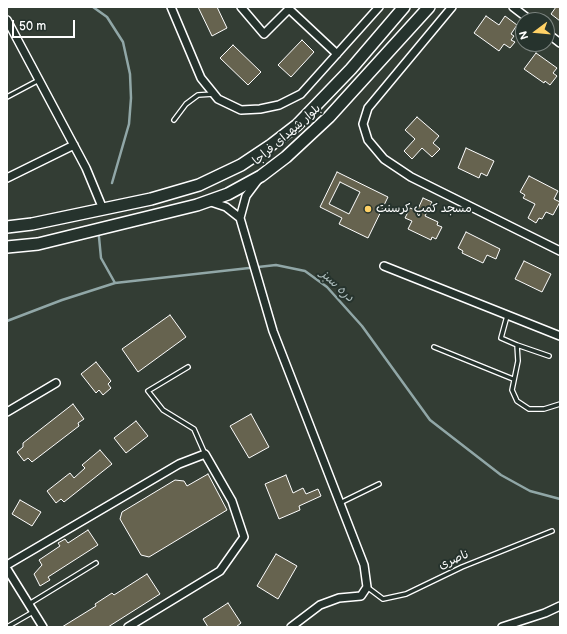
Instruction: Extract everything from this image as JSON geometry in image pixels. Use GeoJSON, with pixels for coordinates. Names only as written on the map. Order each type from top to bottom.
{"type":"FeatureCollection","features":[{"type":"Feature","properties":{"kind":"main road","name":"بلوار شهدای فراجا"},"geometry":{"type":"LineString","coordinates":[[7,227],[151,199],[199,185],[241,165],[297,125],[340,80],[404,7]]}},
{"type":"Feature","properties":{"kind":"main road","name":"بلوار شهدای فراجا"},"geometry":{"type":"LineString","coordinates":[[7,247],[38,244],[82,234],[208,201],[228,194],[262,176],[286,157],[329,117],[429,7]]}},
{"type":"Feature","properties":{"kind":"street"},"geometry":{"type":"LineString","coordinates":[[171,7],[201,78],[218,99],[241,110],[260,109],[279,105],[301,94],[379,7]]}},
{"type":"Feature","properties":{"kind":"street"},"geometry":{"type":"LineString","coordinates":[[241,7],[264,34],[289,9],[337,54]]}},
{"type":"Feature","properties":{"kind":"street"},"geometry":{"type":"LineString","coordinates":[[452,7],[368,108],[363,124],[368,140],[384,159],[411,177],[560,251]]}},
{"type":"Feature","properties":{"kind":"street"},"geometry":{"type":"LineString","coordinates":[[8,22],[86,168],[103,209]]}},
{"type":"Feature","properties":{"kind":"street"},"geometry":{"type":"LineString","coordinates":[[7,178],[74,145]]}},
{"type":"Feature","properties":{"kind":"street"},"geometry":{"type":"LineString","coordinates":[[262,176],[246,196],[240,218],[245,239],[273,331],[364,565],[367,587],[361,596],[339,598],[320,605],[291,627]]}},
{"type":"Feature","properties":{"kind":"street"},"geometry":{"type":"LineString","coordinates":[[208,201],[226,207],[240,218]]}},
{"type":"Feature","properties":{"kind":"street"},"geometry":{"type":"LineString","coordinates":[[384,266],[560,336]]}},
{"type":"Feature","properties":{"kind":"street"},"geometry":{"type":"LineString","coordinates":[[7,412],[56,383]]}},
{"type":"Feature","properties":{"kind":"street"},"geometry":{"type":"LineString","coordinates":[[7,565],[179,464],[205,454],[232,501],[244,537],[220,571],[128,627]]}},
{"type":"Feature","properties":{"kind":"street"},"geometry":{"type":"LineString","coordinates":[[7,569],[43,627]]}},
{"type":"Feature","properties":{"kind":"street"},"geometry":{"type":"LineString","coordinates":[[502,627],[545,613],[560,606]]}},
{"type":"Feature","properties":{"kind":"lane"},"geometry":{"type":"LineString","coordinates":[[7,97],[39,80]]}},
{"type":"Feature","properties":{"kind":"lane"},"geometry":{"type":"LineString","coordinates":[[174,120],[186,104],[198,95],[214,94]]}},
{"type":"Feature","properties":{"kind":"lane"},"geometry":{"type":"LineString","coordinates":[[507,316],[501,338],[548,356]]}},
{"type":"Feature","properties":{"kind":"lane"},"geometry":{"type":"LineString","coordinates":[[517,345],[518,361],[513,379],[512,390],[517,400],[529,409],[544,409],[560,404]]}},
{"type":"Feature","properties":{"kind":"lane"},"geometry":{"type":"LineString","coordinates":[[434,347],[513,379]]}},
{"type":"Feature","properties":{"kind":"lane"},"geometry":{"type":"LineString","coordinates":[[188,367],[148,390],[163,410],[194,428],[205,454]]}},
{"type":"Feature","properties":{"kind":"lane"},"geometry":{"type":"LineString","coordinates":[[339,504],[379,484]]}},
{"type":"Feature","properties":{"kind":"lane","name":"ناصری"},"geometry":{"type":"LineString","coordinates":[[367,587],[383,599],[406,594],[462,567],[552,531]]}},
{"type":"Feature","properties":{"kind":"lane"},"geometry":{"type":"LineString","coordinates":[[29,604],[96,563]]}},
{"type":"Feature","properties":{"kind":"lane"},"geometry":{"type":"LineString","coordinates":[[7,627],[34,611]]}},
{"type":"Feature","properties":{"kind":"building"},"geometry":{"type":"Polygon","coordinates":[[[198,7],[217,7],[227,28],[212,36],[198,7]]]}},
{"type":"Feature","properties":{"kind":"building"},"geometry":{"type":"Polygon","coordinates":[[[556,7],[560,7],[560,21],[555,17],[555,12],[552,12],[556,7]]]}},
{"type":"Feature","properties":{"kind":"building"},"geometry":{"type":"Polygon","coordinates":[[[486,16],[499,25],[505,16],[515,24],[515,28],[511,34],[514,36],[511,40],[515,42],[510,48],[504,44],[499,51],[474,33],[486,16]]]}},
{"type":"Feature","properties":{"kind":"building"},"geometry":{"type":"Polygon","coordinates":[[[302,40],[314,52],[291,77],[278,65],[302,40]]]}},
{"type":"Feature","properties":{"kind":"building"},"geometry":{"type":"Polygon","coordinates":[[[233,45],[261,72],[248,85],[220,58],[233,45]]]}},
{"type":"Feature","properties":{"kind":"building"},"geometry":{"type":"Polygon","coordinates":[[[536,53],[557,68],[553,73],[557,76],[550,85],[545,81],[544,83],[524,69],[536,53]]]}},
{"type":"Feature","properties":{"kind":"building"},"geometry":{"type":"Polygon","coordinates":[[[417,117],[439,136],[433,143],[440,149],[432,157],[422,148],[412,159],[404,151],[415,139],[405,130],[417,117]]]}},
{"type":"Feature","properties":{"kind":"building"},"geometry":{"type":"Polygon","coordinates":[[[466,148],[494,161],[487,176],[481,173],[479,178],[458,168],[466,148]]]}},
{"type":"Feature","properties":{"kind":"building"},"geometry":{"type":"Polygon","coordinates":[[[337,172],[388,197],[368,238],[339,224],[342,218],[320,207],[337,172]],[[340,182],[329,204],[349,214],[360,192],[340,182]]]}},
{"type":"Feature","properties":{"kind":"building"},"geometry":{"type":"Polygon","coordinates":[[[529,176],[558,191],[554,199],[560,202],[553,215],[546,212],[542,219],[539,218],[536,223],[528,218],[535,204],[523,198],[525,195],[520,192],[529,176]]]}},
{"type":"Feature","properties":{"kind":"building"},"geometry":{"type":"Polygon","coordinates":[[[423,198],[432,202],[425,216],[438,222],[437,225],[442,227],[436,239],[432,237],[431,240],[408,229],[412,221],[405,218],[410,208],[417,211],[423,198]]]}},
{"type":"Feature","properties":{"kind":"building"},"geometry":{"type":"Polygon","coordinates":[[[466,232],[500,249],[496,259],[487,255],[483,263],[462,253],[463,251],[458,248],[466,232]]]}},
{"type":"Feature","properties":{"kind":"building"},"geometry":{"type":"Polygon","coordinates":[[[524,261],[551,274],[542,292],[515,279],[524,261]]]}},
{"type":"Feature","properties":{"kind":"building"},"geometry":{"type":"Polygon","coordinates":[[[170,315],[186,337],[138,372],[122,349],[170,315]]]}},
{"type":"Feature","properties":{"kind":"building"},"geometry":{"type":"Polygon","coordinates":[[[96,362],[111,381],[108,384],[111,388],[103,395],[99,390],[96,393],[81,374],[96,362]]]}},
{"type":"Feature","properties":{"kind":"building"},"geometry":{"type":"Polygon","coordinates":[[[73,404],[84,419],[78,423],[79,426],[32,462],[28,458],[24,461],[17,452],[23,447],[23,443],[73,404]]]}},
{"type":"Feature","properties":{"kind":"building"},"geometry":{"type":"Polygon","coordinates":[[[251,414],[269,447],[249,458],[230,426],[251,414]]]}},
{"type":"Feature","properties":{"kind":"building"},"geometry":{"type":"Polygon","coordinates":[[[136,421],[148,436],[126,453],[114,438],[136,421]]]}},
{"type":"Feature","properties":{"kind":"building"},"geometry":{"type":"Polygon","coordinates":[[[100,450],[112,464],[64,502],[61,499],[56,503],[47,491],[70,473],[74,478],[85,468],[82,465],[100,450]]]}},
{"type":"Feature","properties":{"kind":"building"},"geometry":{"type":"Polygon","coordinates":[[[208,474],[227,510],[149,557],[141,555],[120,519],[122,512],[175,480],[184,481],[187,486],[208,474]]]}},
{"type":"Feature","properties":{"kind":"building"},"geometry":{"type":"Polygon","coordinates":[[[286,475],[293,493],[303,488],[306,494],[318,489],[321,496],[299,506],[300,510],[279,519],[265,484],[286,475]]]}},
{"type":"Feature","properties":{"kind":"building"},"geometry":{"type":"Polygon","coordinates":[[[20,500],[41,512],[32,526],[12,514],[20,500]]]}},
{"type":"Feature","properties":{"kind":"building"},"geometry":{"type":"Polygon","coordinates":[[[88,530],[98,545],[48,577],[50,580],[40,586],[34,574],[42,565],[39,560],[60,546],[58,543],[65,539],[68,543],[88,530]]]}},
{"type":"Feature","properties":{"kind":"building"},"geometry":{"type":"Polygon","coordinates":[[[276,554],[297,566],[278,599],[257,586],[276,554]]]}},
{"type":"Feature","properties":{"kind":"building"},"geometry":{"type":"Polygon","coordinates":[[[147,574],[160,594],[108,627],[62,627],[96,606],[95,604],[112,593],[114,595],[147,574]]]}},
{"type":"Feature","properties":{"kind":"building"},"geometry":{"type":"Polygon","coordinates":[[[228,603],[241,623],[236,627],[208,627],[203,619],[228,603]]]}},
{"type":"Feature","properties":{"kind":"waterway"},"geometry":{"type":"LineString","coordinates":[[93,7],[107,17],[123,42],[130,74],[131,98],[129,124],[112,183]]}},
{"type":"Feature","properties":{"kind":"waterway"},"geometry":{"type":"LineString","coordinates":[[99,237],[101,258],[115,283]]}},
{"type":"Feature","properties":{"kind":"waterway","name":"دره سبز"},"geometry":{"type":"LineString","coordinates":[[7,321],[62,300],[115,283],[276,265],[305,271],[327,287],[362,326],[430,420],[501,475],[530,491],[560,499]]}},
{"type":"Feature","properties":{"kind":"place","name":"مسجد کمپ کرسنت"},"geometry":{"type":"Point","coordinates":[368,209]}}]}
